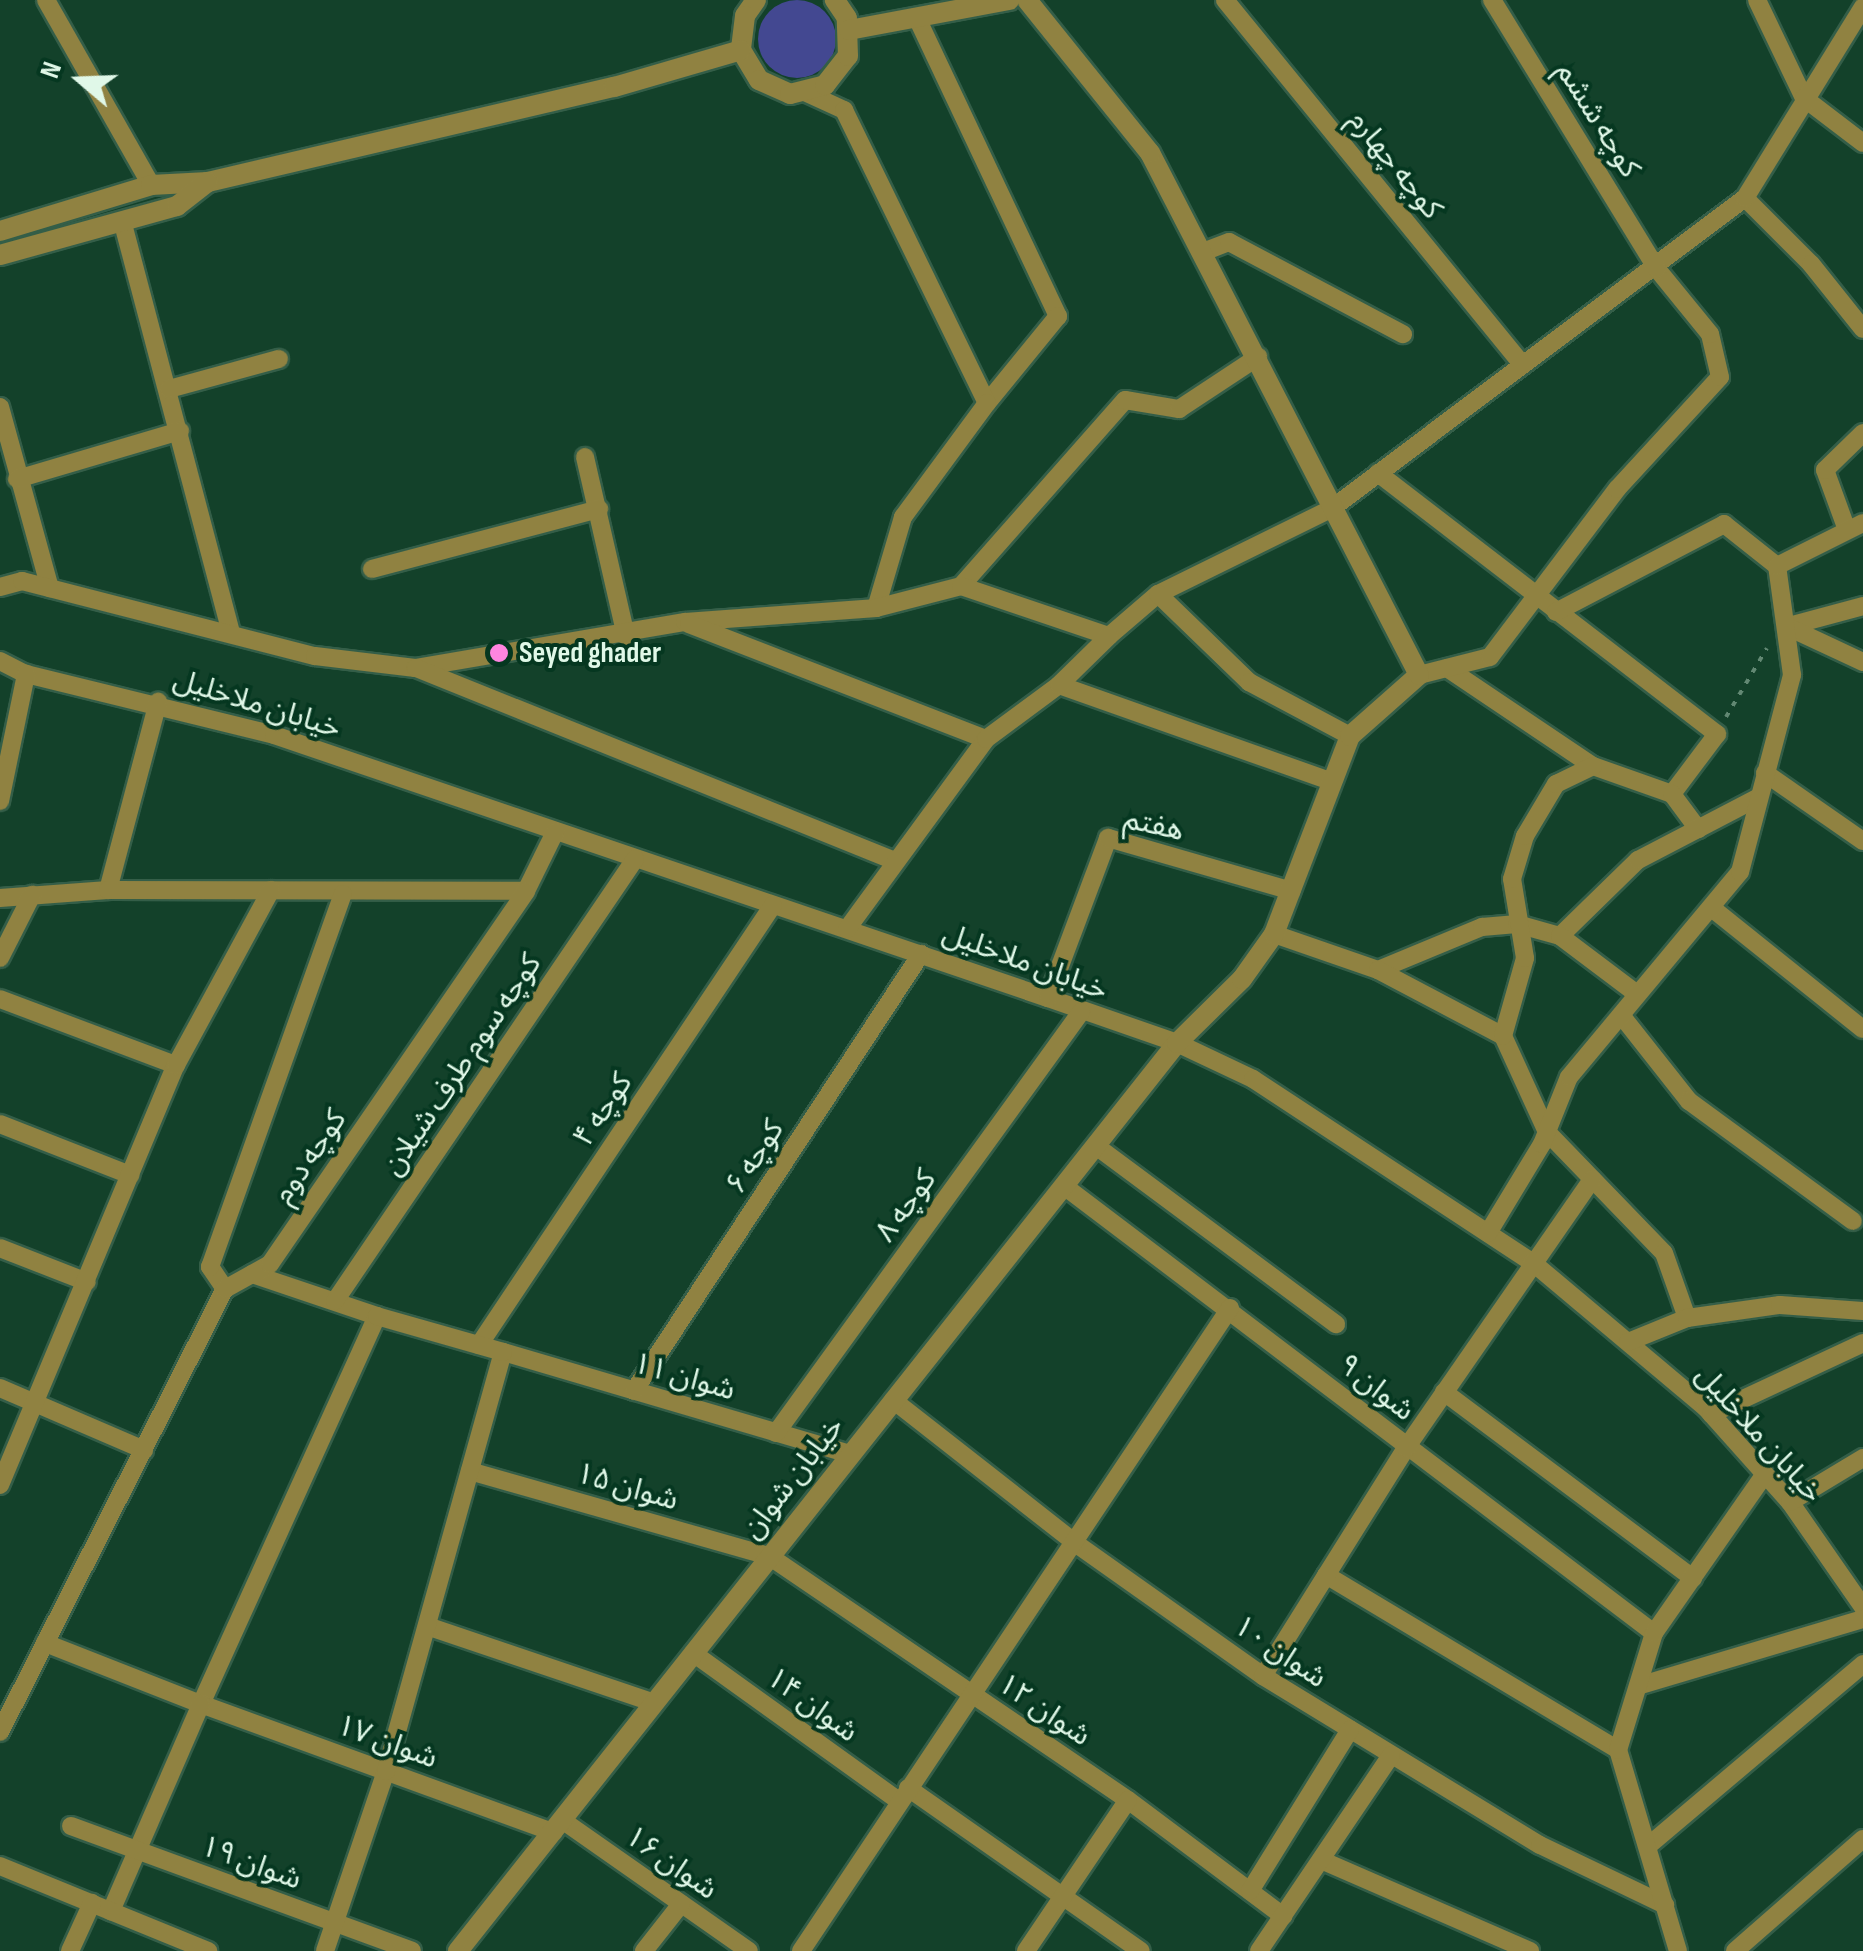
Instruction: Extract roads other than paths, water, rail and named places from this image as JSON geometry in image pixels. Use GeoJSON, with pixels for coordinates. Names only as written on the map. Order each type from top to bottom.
{"type":"FeatureCollection","features":[{"type":"Feature","properties":{"kind":"street"},"geometry":{"type":"LineString","coordinates":[[46,0],[151,185]]}},
{"type":"Feature","properties":{"kind":"street"},"geometry":{"type":"LineString","coordinates":[[756,0],[745,16],[742,50],[758,80],[790,94],[807,92],[839,72],[849,30],[835,0]]}},
{"type":"Feature","properties":{"kind":"street"},"geometry":{"type":"LineString","coordinates":[[849,30],[967,4],[1008,0]]}},
{"type":"Feature","properties":{"kind":"street"},"geometry":{"type":"LineString","coordinates":[[1027,0],[1150,154],[1258,356],[1330,509],[1419,675]]}},
{"type":"Feature","properties":{"kind":"street","name":"کوچه چهارم"},"geometry":{"type":"LineString","coordinates":[[1224,0],[1523,365]]}},
{"type":"Feature","properties":{"kind":"street","name":"کوچه ششم"},"geometry":{"type":"LineString","coordinates":[[1492,0],[1657,270],[1710,334],[1720,377],[1617,488],[1536,597]]}},
{"type":"Feature","properties":{"kind":"street"},"geometry":{"type":"LineString","coordinates":[[1757,0],[1804,98],[1863,143]]}},
{"type":"Feature","properties":{"kind":"street"},"geometry":{"type":"LineString","coordinates":[[847,930],[986,740],[1059,685],[1158,594],[1330,509],[1657,270],[1745,198],[1863,8]]}},
{"type":"Feature","properties":{"kind":"street"},"geometry":{"type":"LineString","coordinates":[[876,608],[903,517],[1058,316],[917,18]]}},
{"type":"Feature","properties":{"kind":"street"},"geometry":{"type":"LineString","coordinates":[[0,231],[151,185],[208,182],[614,87],[742,50]]}},
{"type":"Feature","properties":{"kind":"street"},"geometry":{"type":"LineString","coordinates":[[807,92],[844,110],[987,404]]}},
{"type":"Feature","properties":{"kind":"street"},"geometry":{"type":"LineString","coordinates":[[0,255],[177,206],[208,182]]}},
{"type":"Feature","properties":{"kind":"street"},"geometry":{"type":"LineString","coordinates":[[1745,198],[1812,264],[1863,330]]}},
{"type":"Feature","properties":{"kind":"street"},"geometry":{"type":"LineString","coordinates":[[123,224],[170,389],[231,634]]}},
{"type":"Feature","properties":{"kind":"street"},"geometry":{"type":"LineString","coordinates":[[1202,252],[1228,242],[1402,334]]}},
{"type":"Feature","properties":{"kind":"street"},"geometry":{"type":"LineString","coordinates":[[961,586],[1125,400],[1179,410],[1258,356]]}},
{"type":"Feature","properties":{"kind":"street"},"geometry":{"type":"LineString","coordinates":[[170,389],[279,359]]}},
{"type":"Feature","properties":{"kind":"street"},"geometry":{"type":"LineString","coordinates":[[0,407],[50,588]]}},
{"type":"Feature","properties":{"kind":"street"},"geometry":{"type":"LineString","coordinates":[[17,479],[180,430]]}},
{"type":"Feature","properties":{"kind":"street"},"geometry":{"type":"LineString","coordinates":[[1777,566],[1855,527],[1825,470],[1863,433]]}},
{"type":"Feature","properties":{"kind":"street"},"geometry":{"type":"LineString","coordinates":[[585,458],[626,636]]}},
{"type":"Feature","properties":{"kind":"street"},"geometry":{"type":"LineString","coordinates":[[1378,473],[1716,734],[1672,794]]}},
{"type":"Feature","properties":{"kind":"street"},"geometry":{"type":"LineString","coordinates":[[372,569],[599,509]]}},
{"type":"Feature","properties":{"kind":"street"},"geometry":{"type":"LineString","coordinates":[[1488,1233],[1547,1132],[1569,1077],[1740,872],[1792,675],[1777,566],[1724,524],[1556,612]]}},
{"type":"Feature","properties":{"kind":"street"},"geometry":{"type":"LineString","coordinates":[[0,587],[22,582],[315,656],[415,668],[896,861]]}},
{"type":"Feature","properties":{"kind":"street"},"geometry":{"type":"LineString","coordinates":[[415,668],[626,636],[685,622],[876,608],[961,586],[1109,636]]}},
{"type":"Feature","properties":{"kind":"street"},"geometry":{"type":"LineString","coordinates":[[1158,594],[1249,682],[1350,736],[1419,675],[1490,657],[1536,597]]}},
{"type":"Feature","properties":{"kind":"street"},"geometry":{"type":"LineString","coordinates":[[1788,626],[1863,606]]}},
{"type":"Feature","properties":{"kind":"street"},"geometry":{"type":"LineString","coordinates":[[685,622],[986,740]]}},
{"type":"Feature","properties":{"kind":"street"},"geometry":{"type":"LineString","coordinates":[[1788,626],[1863,662]]}},
{"type":"Feature","properties":{"kind":"street","name":"خیابان ملاخلیل"},"geometry":{"type":"LineString","coordinates":[[0,662],[26,674],[158,702],[922,954],[1177,1043],[1253,1079],[1532,1262],[1628,1342],[1711,1414],[1790,1502],[1858,1586],[1863,1606]]}},
{"type":"Feature","properties":{"kind":"street"},"geometry":{"type":"LineString","coordinates":[[1447,668],[1593,766],[1672,794],[1698,829]]}},
{"type":"Feature","properties":{"kind":"street"},"geometry":{"type":"LineString","coordinates":[[0,801],[26,674]]}},
{"type":"Feature","properties":{"kind":"street"},"geometry":{"type":"LineString","coordinates":[[1059,685],[1330,781]]}},
{"type":"Feature","properties":{"kind":"street"},"geometry":{"type":"LineString","coordinates":[[108,890],[158,702]]}},
{"type":"Feature","properties":{"kind":"street","name":"خیابان شوان"},"geometry":{"type":"LineString","coordinates":[[458,1951],[1177,1043],[1242,979],[1274,934],[1350,736]]}},
{"type":"Feature","properties":{"kind":"street"},"geometry":{"type":"LineString","coordinates":[[1503,1036],[1525,958],[1512,879],[1525,836],[1556,784],[1593,766]]}},
{"type":"Feature","properties":{"kind":"street"},"geometry":{"type":"LineString","coordinates":[[1765,774],[1863,842]]}},
{"type":"Feature","properties":{"kind":"street"},"geometry":{"type":"LineString","coordinates":[[1560,936],[1638,860],[1758,798]]}},
{"type":"Feature","properties":{"kind":"street","name":"کوچه دوم"},"geometry":{"type":"LineString","coordinates":[[225,1289],[270,1264],[526,891],[555,832]]}},
{"type":"Feature","properties":{"kind":"street","name":"هفتم"},"geometry":{"type":"LineString","coordinates":[[1048,998],[1108,838],[1292,892]]}},
{"type":"Feature","properties":{"kind":"street","name":"کوچه سوم طرف شیلان"},"geometry":{"type":"LineString","coordinates":[[335,1301],[635,859]]}},
{"type":"Feature","properties":{"kind":"street"},"geometry":{"type":"LineString","coordinates":[[0,898],[108,890],[343,894],[526,891]]}},
{"type":"Feature","properties":{"kind":"street"},"geometry":{"type":"LineString","coordinates":[[0,1485],[176,1065],[271,890]]}},
{"type":"Feature","properties":{"kind":"street"},"geometry":{"type":"LineString","coordinates":[[0,1732],[225,1289],[210,1266],[343,894]]}},
{"type":"Feature","properties":{"kind":"street"},"geometry":{"type":"LineString","coordinates":[[0,958],[32,896]]}},
{"type":"Feature","properties":{"kind":"street","name":"کوچه ۴"},"geometry":{"type":"LineString","coordinates":[[479,1346],[773,905]]}},
{"type":"Feature","properties":{"kind":"street"},"geometry":{"type":"LineString","coordinates":[[1712,910],[1863,1029]]}},
{"type":"Feature","properties":{"kind":"street"},"geometry":{"type":"LineString","coordinates":[[1378,970],[1482,927],[1517,924],[1560,936],[1638,994]]}},
{"type":"Feature","properties":{"kind":"street"},"geometry":{"type":"LineString","coordinates":[[1274,934],[1378,970],[1503,1036],[1547,1132],[1664,1253],[1687,1318]]}},
{"type":"Feature","properties":{"kind":"street","name":"کوچه ۶"},"geometry":{"type":"LineString","coordinates":[[634,1391],[922,954]]}},
{"type":"Feature","properties":{"kind":"street"},"geometry":{"type":"LineString","coordinates":[[0,999],[176,1065]]}},
{"type":"Feature","properties":{"kind":"street","name":"کوچه ۸"},"geometry":{"type":"LineString","coordinates":[[776,1432],[1081,1012]]}},
{"type":"Feature","properties":{"kind":"street"},"geometry":{"type":"LineString","coordinates":[[1621,1015],[1690,1101],[1853,1222]]}},
{"type":"Feature","properties":{"kind":"street"},"geometry":{"type":"LineString","coordinates":[[0,1124],[130,1176]]}},
{"type":"Feature","properties":{"kind":"street"},"geometry":{"type":"LineString","coordinates":[[1096,1146],[1336,1324]]}},
{"type":"Feature","properties":{"kind":"street"},"geometry":{"type":"LineString","coordinates":[[1264,1676],[1406,1448],[1592,1178]]}},
{"type":"Feature","properties":{"kind":"street","name":"شوان ۹"},"geometry":{"type":"LineString","coordinates":[[1064,1186],[1230,1308],[1406,1448],[1654,1633]]}},
{"type":"Feature","properties":{"kind":"street"},"geometry":{"type":"LineString","coordinates":[[0,1248],[86,1282]]}},
{"type":"Feature","properties":{"kind":"street","name":"شوان ۱۱"},"geometry":{"type":"LineString","coordinates":[[252,1274],[378,1316],[850,1454]]}},
{"type":"Feature","properties":{"kind":"street"},"geometry":{"type":"LineString","coordinates":[[1628,1342],[1687,1318],[1780,1304],[1863,1311]]}},
{"type":"Feature","properties":{"kind":"street"},"geometry":{"type":"LineString","coordinates":[[808,1949],[970,1693],[1078,1545],[1230,1308]]}},
{"type":"Feature","properties":{"kind":"street"},"geometry":{"type":"LineString","coordinates":[[111,1911],[378,1316]]}},
{"type":"Feature","properties":{"kind":"street"},"geometry":{"type":"LineString","coordinates":[[1711,1414],[1863,1343]]}},
{"type":"Feature","properties":{"kind":"street"},"geometry":{"type":"LineString","coordinates":[[326,1951],[386,1771],[504,1352]]}},
{"type":"Feature","properties":{"kind":"street"},"geometry":{"type":"LineString","coordinates":[[0,1388],[144,1450]]}},
{"type":"Feature","properties":{"kind":"street"},"geometry":{"type":"LineString","coordinates":[[1444,1392],[1693,1578]]}},
{"type":"Feature","properties":{"kind":"street","name":"شوان ۱۰"},"geometry":{"type":"LineString","coordinates":[[894,1400],[1078,1545],[1264,1676],[1540,1846],[1665,1905]]}},
{"type":"Feature","properties":{"kind":"street"},"geometry":{"type":"LineString","coordinates":[[1790,1502],[1863,1458]]}},
{"type":"Feature","properties":{"kind":"street","name":"شوان ۱۵"},"geometry":{"type":"LineString","coordinates":[[470,1470],[769,1556]]}},
{"type":"Feature","properties":{"kind":"street"},"geometry":{"type":"LineString","coordinates":[[1678,1951],[1618,1750],[1654,1633],[1765,1474]]}},
{"type":"Feature","properties":{"kind":"street","name":"شوان ۱۲"},"geometry":{"type":"LineString","coordinates":[[769,1556],[1128,1800],[1283,1916]]}},
{"type":"Feature","properties":{"kind":"street"},"geometry":{"type":"LineString","coordinates":[[1326,1576],[1618,1750]]}},
{"type":"Feature","properties":{"kind":"street"},"geometry":{"type":"LineString","coordinates":[[1638,1686],[1863,1619]]}},
{"type":"Feature","properties":{"kind":"street"},"geometry":{"type":"LineString","coordinates":[[427,1626],[654,1703]]}},
{"type":"Feature","properties":{"kind":"street","name":"شوان ۱۷"},"geometry":{"type":"LineString","coordinates":[[45,1644],[386,1771],[558,1826]]}},
{"type":"Feature","properties":{"kind":"street","name":"شوان ۱۴"},"geometry":{"type":"LineString","coordinates":[[693,1654],[1141,1951]]}},
{"type":"Feature","properties":{"kind":"street"},"geometry":{"type":"LineString","coordinates":[[1648,1846],[1863,1664]]}},
{"type":"Feature","properties":{"kind":"street"},"geometry":{"type":"LineString","coordinates":[[1250,1891],[1350,1730]]}},
{"type":"Feature","properties":{"kind":"street"},"geometry":{"type":"LineString","coordinates":[[1259,1951],[1391,1756]]}},
{"type":"Feature","properties":{"kind":"street"},"geometry":{"type":"LineString","coordinates":[[1026,1951],[1128,1800]]}},
{"type":"Feature","properties":{"kind":"street","name":"شوان ۱۹"},"geometry":{"type":"LineString","coordinates":[[71,1826],[412,1951]]}},
{"type":"Feature","properties":{"kind":"street","name":"شوان ۱۶"},"geometry":{"type":"LineString","coordinates":[[558,1826],[749,1951]]}},
{"type":"Feature","properties":{"kind":"street"},"geometry":{"type":"LineString","coordinates":[[1745,1948],[1863,1840]]}},
{"type":"Feature","properties":{"kind":"street"},"geometry":{"type":"LineString","coordinates":[[1321,1860],[1530,1951]]}},
{"type":"Feature","properties":{"kind":"street"},"geometry":{"type":"LineString","coordinates":[[0,1866],[208,1951]]}},
{"type":"Feature","properties":{"kind":"street"},"geometry":{"type":"LineString","coordinates":[[70,1951],[92,1903]]}},
{"type":"Feature","properties":{"kind":"street"},"geometry":{"type":"LineString","coordinates":[[644,1951],[681,1904]]}},
{"type":"Feature","properties":{"kind":"place","name":"Seyed ghader"},"geometry":{"type":"Point","coordinates":[499,653]}}]}
